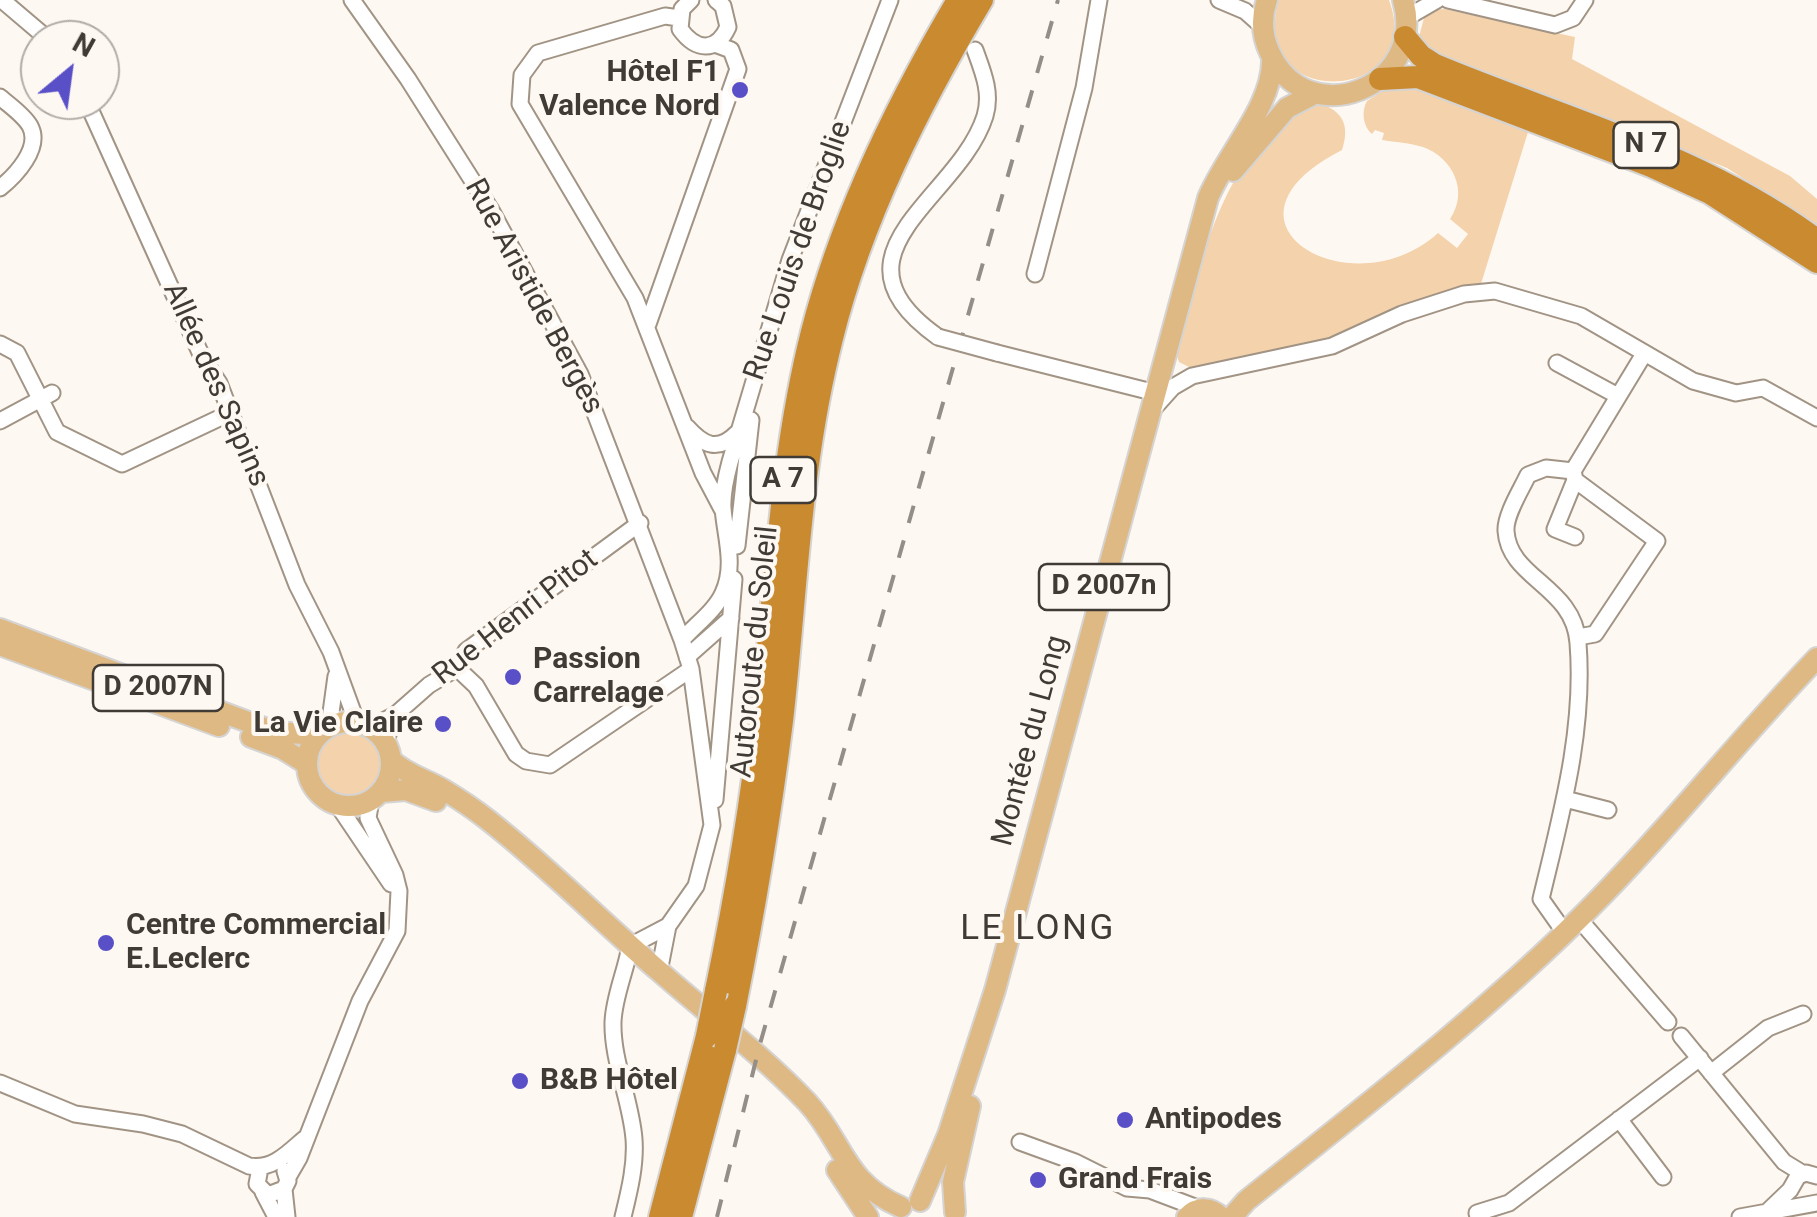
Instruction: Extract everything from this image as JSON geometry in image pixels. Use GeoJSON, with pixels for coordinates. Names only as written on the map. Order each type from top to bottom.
{"type":"FeatureCollection","features":[{"type":"Feature","properties":{"kind":"highway","name":"Autoroute du Soleil"},"geometry":{"type":"LineString","coordinates":[[726,998],[790,428],[812,329],[842,238],[880,147],[958,0]]}},
{"type":"Feature","properties":{"kind":"highway","name":"Autoroute du Soleil"},"geometry":{"type":"LineString","coordinates":[[681,1217],[779,739],[803,488],[833,336],[862,243],[898,156],[982,0]]}},
{"type":"Feature","properties":{"kind":"highway","name":"N 7"},"geometry":{"type":"LineString","coordinates":[[1405,18],[1421,56],[1701,168],[1767,205],[1817,240]]}},
{"type":"Feature","properties":{"kind":"highway","name":"N 7"},"geometry":{"type":"LineString","coordinates":[[1380,79],[1418,76],[1650,166],[1710,193],[1817,262]]}},
{"type":"Feature","properties":{"kind":"highway","name":"Autoroute du Soleil"},"geometry":{"type":"LineString","coordinates":[[660,1217],[716,1043]]}},
{"type":"Feature","properties":{"kind":"main road"},"geometry":{"type":"LineString","coordinates":[[1267,0],[1262,27],[1272,58],[1283,74],[1316,93],[1348,94],[1380,79],[1396,60],[1405,18]]}},
{"type":"Feature","properties":{"kind":"main road","name":"Montée du Long"},"geometry":{"type":"LineString","coordinates":[[958,1214],[953,1182],[996,990],[1150,414],[1215,180],[1264,98],[1271,80],[1272,58]]}},
{"type":"Feature","properties":{"kind":"main road","name":"Montée du Long"},"geometry":{"type":"LineString","coordinates":[[1204,219],[1230,175],[1271,123],[1296,101],[1316,93]]}},
{"type":"Feature","properties":{"kind":"main road","name":"D 2007N"},"geometry":{"type":"LineString","coordinates":[[0,629],[275,732],[324,731]]}},
{"type":"Feature","properties":{"kind":"main road","name":"D 2007N"},"geometry":{"type":"LineString","coordinates":[[0,645],[282,749],[307,764]]}},
{"type":"Feature","properties":{"kind":"main road"},"geometry":{"type":"LineString","coordinates":[[1208,1211],[1493,999],[1572,926],[1817,658]]}},
{"type":"Feature","properties":{"kind":"main road"},"geometry":{"type":"LineString","coordinates":[[630,946],[450,808],[416,792],[376,796],[354,806],[337,804],[318,792],[310,780],[308,754],[324,731],[364,725],[403,770],[443,789],[485,818],[797,1092],[821,1118],[847,1166],[871,1192],[903,1208],[944,1205],[958,1214]]}},
{"type":"Feature","properties":{"kind":"main road"},"geometry":{"type":"LineString","coordinates":[[376,796],[389,778],[388,752]]}},
{"type":"Feature","properties":{"kind":"main road","name":"Montée du Long"},"geometry":{"type":"LineString","coordinates":[[903,1208],[948,1135],[996,990]]}},
{"type":"Feature","properties":{"kind":"main road"},"geometry":{"type":"LineString","coordinates":[[797,1092],[822,1145],[868,1217]]}},
{"type":"Feature","properties":{"kind":"street"},"geometry":{"type":"LineString","coordinates":[[2,0],[26,20]]}},
{"type":"Feature","properties":{"kind":"street"},"geometry":{"type":"LineString","coordinates":[[648,324],[738,69],[731,50],[716,44],[692,44],[680,29],[679,18],[690,0]]}},
{"type":"Feature","properties":{"kind":"street"},"geometry":{"type":"LineString","coordinates":[[716,44],[728,27],[720,3],[740,0]]}},
{"type":"Feature","properties":{"kind":"street"},"geometry":{"type":"LineString","coordinates":[[1035,274],[1084,88],[1099,0]]}},
{"type":"Feature","properties":{"kind":"street"},"geometry":{"type":"LineString","coordinates":[[1225,2],[1252,0]]}},
{"type":"Feature","properties":{"kind":"street"},"geometry":{"type":"LineString","coordinates":[[1405,18],[1437,0]]}},
{"type":"Feature","properties":{"kind":"street"},"geometry":{"type":"LineString","coordinates":[[1448,0],[1555,24],[1574,18],[1585,0]]}},
{"type":"Feature","properties":{"kind":"street","name":"Rue Aristide Bergès"},"geometry":{"type":"LineString","coordinates":[[354,1],[496,220],[580,374],[674,614]]}},
{"type":"Feature","properties":{"kind":"street","name":"Rue Louis de Broglie"},"geometry":{"type":"LineString","coordinates":[[682,640],[725,591],[729,539],[723,511],[724,482],[744,438],[758,362],[790,260],[888,2]]}},
{"type":"Feature","properties":{"kind":"street"},"geometry":{"type":"LineString","coordinates":[[1225,2],[1262,27]]}},
{"type":"Feature","properties":{"kind":"street"},"geometry":{"type":"LineString","coordinates":[[679,18],[665,16],[538,54],[522,75],[520,104],[648,324],[682,420],[723,511]]}},
{"type":"Feature","properties":{"kind":"street"},"geometry":{"type":"LineString","coordinates":[[975,50],[988,83],[986,114],[974,141],[896,241],[889,272],[901,304],[938,337],[1156,394]]}},
{"type":"Feature","properties":{"kind":"street"},"geometry":{"type":"LineString","coordinates":[[0,97],[30,125],[34,140],[17,174],[0,188]]}},
{"type":"Feature","properties":{"kind":"street","name":"Allée des Sapins"},"geometry":{"type":"LineString","coordinates":[[95,120],[230,414],[296,584],[364,725]]}},
{"type":"Feature","properties":{"kind":"street"},"geometry":{"type":"LineString","coordinates":[[1150,414],[1161,398],[1192,376],[1332,346],[1402,314],[1464,294],[1495,291],[1582,316],[1644,354],[1717,390],[1736,393],[1763,388],[1817,418]]}},
{"type":"Feature","properties":{"kind":"street"},"geometry":{"type":"LineString","coordinates":[[0,344],[17,353],[46,396],[57,432],[122,464],[230,414]]}},
{"type":"Feature","properties":{"kind":"street"},"geometry":{"type":"LineString","coordinates":[[1168,349],[1177,366],[1192,376]]}},
{"type":"Feature","properties":{"kind":"street"},"geometry":{"type":"LineString","coordinates":[[1575,537],[1555,529],[1574,476],[1644,354]]}},
{"type":"Feature","properties":{"kind":"street"},"geometry":{"type":"LineString","coordinates":[[1557,363],[1618,396]]}},
{"type":"Feature","properties":{"kind":"street"},"geometry":{"type":"LineString","coordinates":[[0,421],[46,396]]}},
{"type":"Feature","properties":{"kind":"street"},"geometry":{"type":"LineString","coordinates":[[682,420],[700,440],[730,462],[741,490]]}},
{"type":"Feature","properties":{"kind":"street"},"geometry":{"type":"LineString","coordinates":[[621,989],[637,971],[657,970],[668,926],[696,886],[712,825],[744,438],[712,446]]}},
{"type":"Feature","properties":{"kind":"street"},"geometry":{"type":"LineString","coordinates":[[698,459],[712,464],[730,462]]}},
{"type":"Feature","properties":{"kind":"street"},"geometry":{"type":"LineString","coordinates":[[1578,637],[1595,634],[1657,542],[1574,476],[1546,468],[1528,475],[1505,528],[1511,554],[1562,600],[1578,637],[1580,708],[1565,799],[1541,899],[1668,1022]]}},
{"type":"Feature","properties":{"kind":"street","name":"Rue Henri Pitot"},"geometry":{"type":"LineString","coordinates":[[364,725],[394,715],[429,685],[458,668],[466,651],[640,523]]}},
{"type":"Feature","properties":{"kind":"street"},"geometry":{"type":"LineString","coordinates":[[707,613],[674,614],[689,663],[712,825]]}},
{"type":"Feature","properties":{"kind":"street"},"geometry":{"type":"LineString","coordinates":[[458,668],[476,686],[516,754],[526,761],[550,766],[689,663],[731,618]]}},
{"type":"Feature","properties":{"kind":"street"},"geometry":{"type":"LineString","coordinates":[[324,731],[337,672]]}},
{"type":"Feature","properties":{"kind":"street"},"geometry":{"type":"LineString","coordinates":[[388,752],[394,715]]}},
{"type":"Feature","properties":{"kind":"street"},"geometry":{"type":"LineString","coordinates":[[0,1083],[75,1114],[182,1134],[264,1177],[274,1195],[286,1183],[299,1158],[360,1001],[397,931],[399,901],[395,875],[368,818],[376,796]]}},
{"type":"Feature","properties":{"kind":"street"},"geometry":{"type":"LineString","coordinates":[[1565,799],[1608,810]]}},
{"type":"Feature","properties":{"kind":"street"},"geometry":{"type":"LineString","coordinates":[[337,804],[399,901]]}},
{"type":"Feature","properties":{"kind":"street"},"geometry":{"type":"LineString","coordinates":[[623,1217],[634,1140],[613,1026],[614,1004],[630,946],[668,926]]}},
{"type":"Feature","properties":{"kind":"street"},"geometry":{"type":"LineString","coordinates":[[1711,1073],[1768,1028],[1803,1014]]}},
{"type":"Feature","properties":{"kind":"street"},"geometry":{"type":"LineString","coordinates":[[1681,1036],[1784,1162],[1804,1176]]}},
{"type":"Feature","properties":{"kind":"street"},"geometry":{"type":"LineString","coordinates":[[1478,1217],[1477,1213],[1509,1202],[1700,1058]]}},
{"type":"Feature","properties":{"kind":"street"},"geometry":{"type":"LineString","coordinates":[[1619,1119],[1663,1177]]}},
{"type":"Feature","properties":{"kind":"street"},"geometry":{"type":"LineString","coordinates":[[264,1177],[304,1140]]}},
{"type":"Feature","properties":{"kind":"street"},"geometry":{"type":"LineString","coordinates":[[1020,1142],[1075,1162],[1127,1188],[1150,1190],[1208,1211]]}},
{"type":"Feature","properties":{"kind":"street"},"geometry":{"type":"LineString","coordinates":[[264,1177],[282,1166],[287,1217]]}},
{"type":"Feature","properties":{"kind":"street"},"geometry":{"type":"LineString","coordinates":[[1804,1176],[1792,1196],[1809,1204]]}},
{"type":"Feature","properties":{"kind":"street"},"geometry":{"type":"LineString","coordinates":[[1767,1212],[1804,1176]]}},
{"type":"Feature","properties":{"kind":"street"},"geometry":{"type":"LineString","coordinates":[[264,1177],[276,1217]]}},
{"type":"Feature","properties":{"kind":"street"},"geometry":{"type":"LineString","coordinates":[[1740,1217],[1809,1204]]}},
{"type":"Feature","properties":{"kind":"shaded area"},"geometry":{"type":"Polygon","coordinates":[[[1279,0],[1389,0],[1394,34],[1383,60],[1362,75],[1336,81],[1309,77],[1287,62],[1276,37],[1279,0]]]}},
{"type":"Feature","properties":{"kind":"shaded area"},"geometry":{"type":"Polygon","coordinates":[[[1444,9],[1575,37],[1572,59],[1790,176],[1817,199],[1817,226],[1727,168],[1429,50],[1419,37],[1424,18],[1432,10],[1444,9]]]}},
{"type":"Feature","properties":{"kind":"shaded area"},"geometry":{"type":"Polygon","coordinates":[[[1411,84],[1528,132],[1480,287],[1333,340],[1193,369],[1179,362],[1175,350],[1200,264],[1235,180],[1270,132],[1315,102],[1337,113],[1345,132],[1342,150],[1302,178],[1285,205],[1287,229],[1305,248],[1333,260],[1367,263],[1404,255],[1438,233],[1457,248],[1468,234],[1450,219],[1456,208],[1458,187],[1450,167],[1423,147],[1382,140],[1384,133],[1375,130],[1372,134],[1365,123],[1367,101],[1392,85],[1411,84]]]}},
{"type":"Feature","properties":{"kind":"shaded area"},"geometry":{"type":"Polygon","coordinates":[[[349,732],[372,741],[381,764],[372,787],[349,796],[326,787],[317,764],[326,741],[349,732]]]}},
{"type":"Feature","properties":{"kind":"railway"},"geometry":{"type":"LineString","coordinates":[[717,1217],[760,1044],[1058,0]]}},
{"type":"Feature","properties":{"kind":"place","name":"Hôtel F1 Valence Nord"},"geometry":{"type":"Point","coordinates":[740,90]}},
{"type":"Feature","properties":{"kind":"place","name":"Passion Carrelage"},"geometry":{"type":"Point","coordinates":[513,677]}},
{"type":"Feature","properties":{"kind":"place","name":"La Vie Claire"},"geometry":{"type":"Point","coordinates":[443,724]}},
{"type":"Feature","properties":{"kind":"place","name":"Centre Commercial E.Leclerc"},"geometry":{"type":"Point","coordinates":[106,943]}},
{"type":"Feature","properties":{"kind":"place","name":"B&B Hôtel"},"geometry":{"type":"Point","coordinates":[520,1081]}},
{"type":"Feature","properties":{"kind":"place","name":"Antipodes"},"geometry":{"type":"Point","coordinates":[1125,1120]}},
{"type":"Feature","properties":{"kind":"place","name":"Grand Frais"},"geometry":{"type":"Point","coordinates":[1038,1180]}},
{"type":"Feature","properties":{"kind":"district","name":"LE LONG"},"geometry":{"type":"Point","coordinates":[1038,930]}}]}
